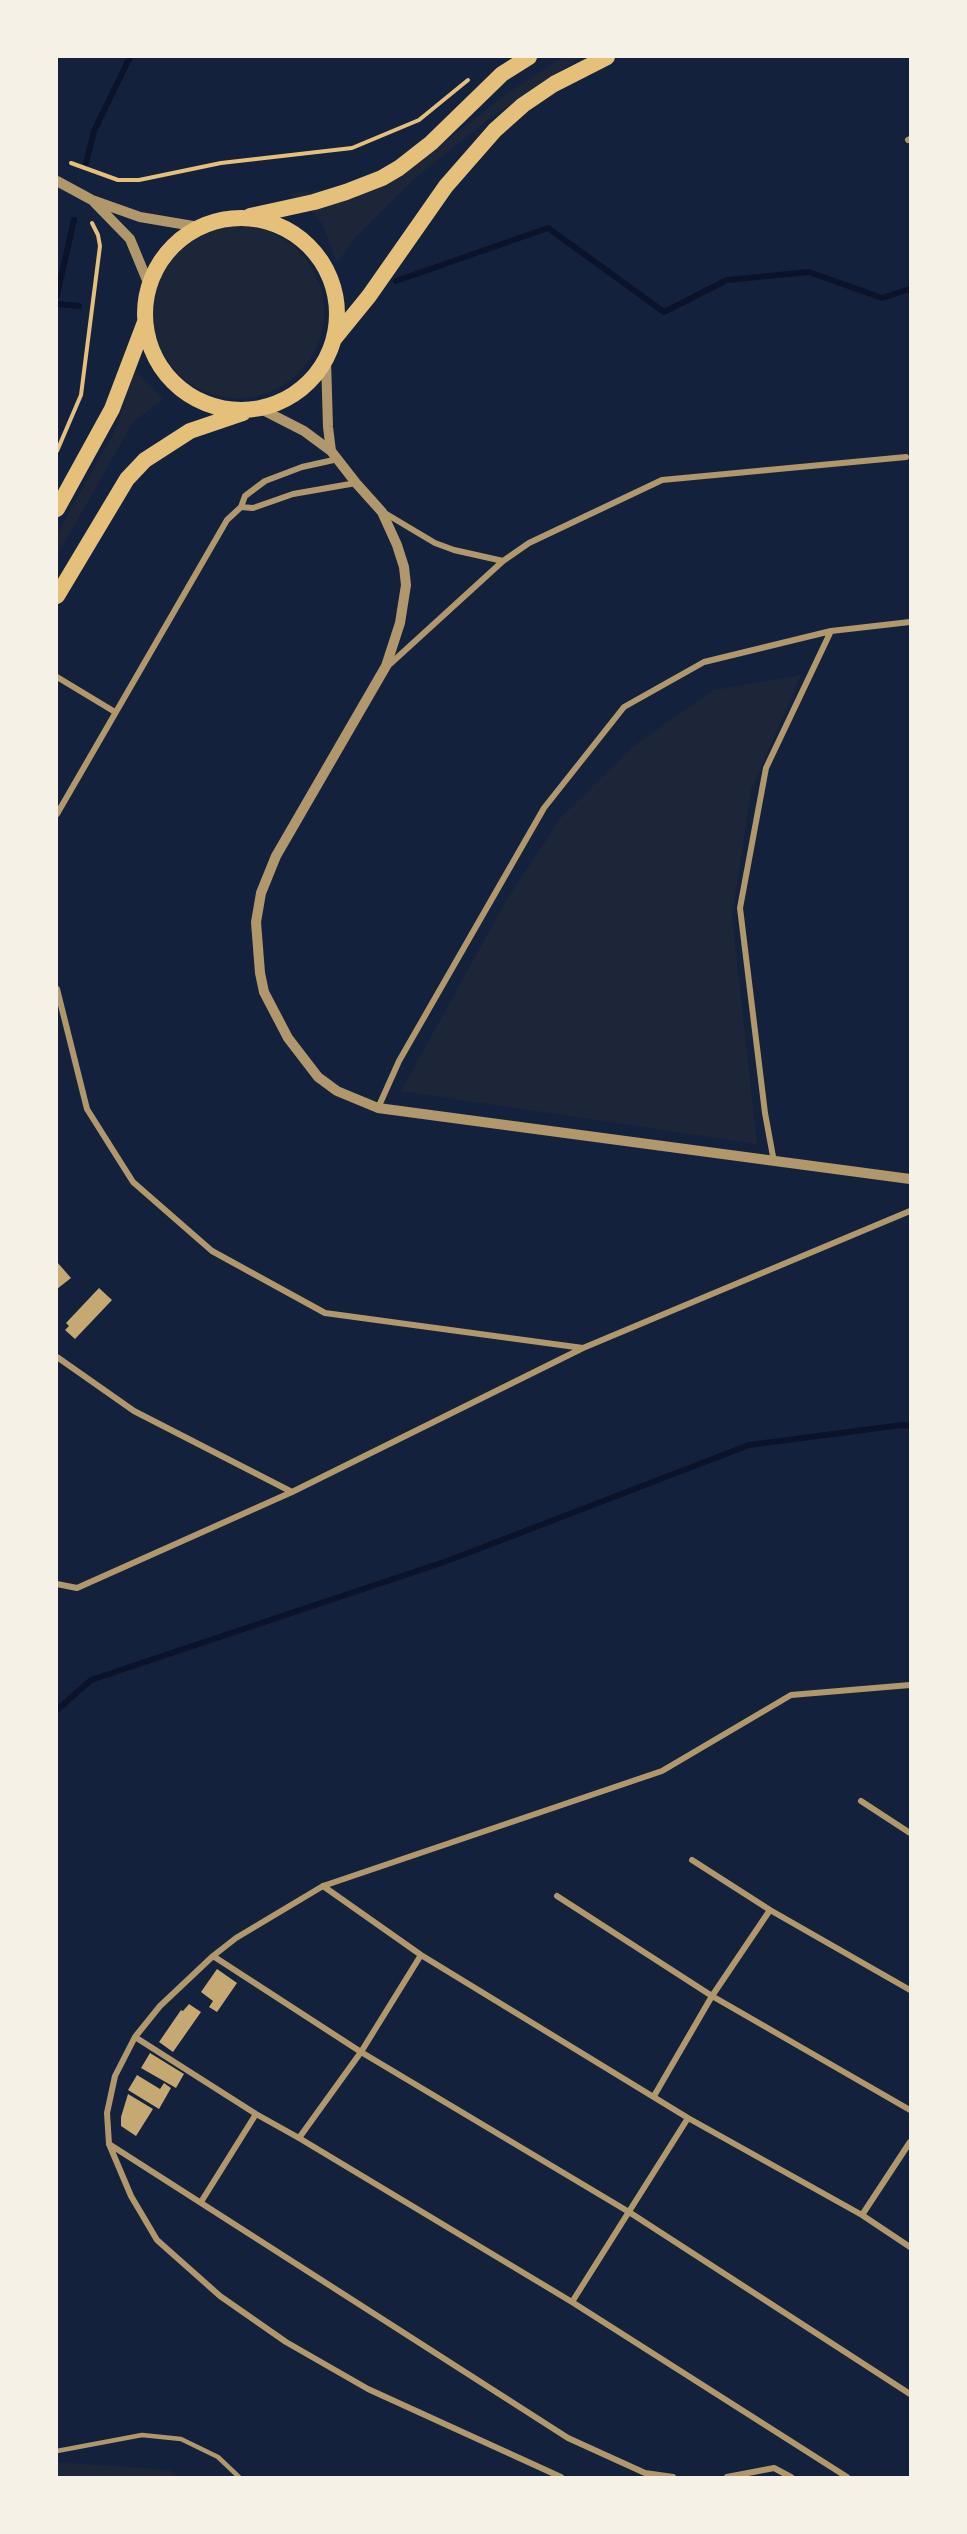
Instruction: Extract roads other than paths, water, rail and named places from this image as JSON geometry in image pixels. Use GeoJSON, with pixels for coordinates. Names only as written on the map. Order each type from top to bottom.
{"type":"FeatureCollection","features":[{"type":"Feature","properties":{"kind":"highway"},"geometry":{"type":"LineString","coordinates":[[258,409],[223,408],[194,397],[170,378],[153,352],[145,322],[145,303],[149,285],[160,262],[177,242],[199,227],[221,220],[244,218],[314,202],[346,192],[399,168],[431,143],[502,74],[529,57]]}},
{"type":"Feature","properties":{"kind":"highway"},"geometry":{"type":"LineString","coordinates":[[334,339],[369,296],[446,186],[495,130],[523,105],[554,84],[607,57]]}},
{"type":"Feature","properties":{"kind":"highway"},"geometry":{"type":"LineString","coordinates":[[57,596],[127,478],[145,460],[190,431],[258,409],[295,394],[310,381],[326,360],[334,339],[337,310],[332,282],[318,257],[298,237],[272,223],[244,218]]}},
{"type":"Feature","properties":{"kind":"highway"},"geometry":{"type":"LineString","coordinates":[[57,509],[66,488],[112,409],[145,322]]}},
{"type":"Feature","properties":{"kind":"street"},"geometry":{"type":"LineString","coordinates":[[57,181],[92,200],[160,222],[199,227]]}},
{"type":"Feature","properties":{"kind":"street"},"geometry":{"type":"LineString","coordinates":[[92,200],[130,239],[149,285]]}},
{"type":"Feature","properties":{"kind":"street"},"geometry":{"type":"LineString","coordinates":[[326,360],[328,427],[335,455]]}},
{"type":"Feature","properties":{"kind":"street"},"geometry":{"type":"LineString","coordinates":[[258,409],[304,431],[335,455],[382,512],[404,567],[405,585],[400,623],[386,666],[276,856],[261,893],[256,922],[260,973],[264,992],[288,1038],[318,1077],[337,1091],[378,1108],[910,1179]]}},
{"type":"Feature","properties":{"kind":"street"},"geometry":{"type":"LineString","coordinates":[[57,814],[227,520],[241,507],[245,496],[265,481],[335,455]]}},
{"type":"Feature","properties":{"kind":"street"},"geometry":{"type":"LineString","coordinates":[[386,666],[503,561],[529,543],[662,480],[906,457]]}},
{"type":"Feature","properties":{"kind":"street"},"geometry":{"type":"LineString","coordinates":[[241,507],[253,508],[293,494],[356,483]]}},
{"type":"Feature","properties":{"kind":"street"},"geometry":{"type":"LineString","coordinates":[[382,512],[435,543],[454,550],[503,561]]}},
{"type":"Feature","properties":{"kind":"street"},"geometry":{"type":"LineString","coordinates":[[378,1108],[399,1062],[544,808],[624,707],[704,662],[831,631],[910,622]]}},
{"type":"Feature","properties":{"kind":"street"},"geometry":{"type":"LineString","coordinates":[[774,1162],[765,1113],[740,908],[766,768],[831,631]]}},
{"type":"Feature","properties":{"kind":"street"},"geometry":{"type":"LineString","coordinates":[[57,677],[115,712]]}},
{"type":"Feature","properties":{"kind":"street"},"geometry":{"type":"LineString","coordinates":[[57,989],[87,1109],[133,1182],[212,1251],[325,1313],[583,1348]]}},
{"type":"Feature","properties":{"kind":"street"},"geometry":{"type":"LineString","coordinates":[[57,1584],[77,1588],[292,1492],[583,1348],[910,1211]]}},
{"type":"Feature","properties":{"kind":"street"},"geometry":{"type":"LineString","coordinates":[[57,1358],[134,1411],[292,1492]]}},
{"type":"Feature","properties":{"kind":"street"},"geometry":{"type":"LineString","coordinates":[[561,2477],[368,2390],[286,2342],[220,2296],[157,2240],[131,2196],[109,2144],[107,2114],[115,2076],[135,2037],[160,2006],[213,1956],[236,1938],[323,1886],[662,1771],[790,1695],[910,1684]]}},
{"type":"Feature","properties":{"kind":"street"},"geometry":{"type":"LineString","coordinates":[[861,1801],[910,1833]]}},
{"type":"Feature","properties":{"kind":"street"},"geometry":{"type":"LineString","coordinates":[[692,1860],[770,1910],[910,1990]]}},
{"type":"Feature","properties":{"kind":"street"},"geometry":{"type":"LineString","coordinates":[[323,1886],[421,1955],[688,2118],[862,2215],[910,2247]]}},
{"type":"Feature","properties":{"kind":"street"},"geometry":{"type":"LineString","coordinates":[[557,1896],[712,1996],[910,2110]]}},
{"type":"Feature","properties":{"kind":"street"},"geometry":{"type":"LineString","coordinates":[[654,2096],[712,1996],[770,1910]]}},
{"type":"Feature","properties":{"kind":"street"},"geometry":{"type":"LineString","coordinates":[[299,2138],[361,2052],[421,1955]]}},
{"type":"Feature","properties":{"kind":"street"},"geometry":{"type":"LineString","coordinates":[[213,1956],[361,2052],[629,2212],[910,2394]]}},
{"type":"Feature","properties":{"kind":"street"},"geometry":{"type":"LineString","coordinates":[[135,2037],[256,2114],[572,2302],[847,2477]]}},
{"type":"Feature","properties":{"kind":"street"},"geometry":{"type":"LineString","coordinates":[[201,2202],[256,2114]]}},
{"type":"Feature","properties":{"kind":"street"},"geometry":{"type":"LineString","coordinates":[[572,2302],[688,2118]]}},
{"type":"Feature","properties":{"kind":"street"},"geometry":{"type":"LineString","coordinates":[[862,2215],[910,2142]]}},
{"type":"Feature","properties":{"kind":"street"},"geometry":{"type":"LineString","coordinates":[[109,2144],[568,2438],[645,2473],[673,2477]]}},
{"type":"Feature","properties":{"kind":"street"},"geometry":{"type":"LineString","coordinates":[[727,2477],[774,2468],[791,2477]]}},
{"type":"Feature","properties":{"kind":"lane"},"geometry":{"type":"LineString","coordinates":[[57,2451],[141,2435],[181,2439],[218,2457],[239,2477]]}},
{"type":"Feature","properties":{"kind":"waterway"},"geometry":{"type":"LineString","coordinates":[[86,163],[94,131],[130,57]]}},
{"type":"Feature","properties":{"kind":"waterway"},"geometry":{"type":"LineString","coordinates":[[57,295],[74,220]]}},
{"type":"Feature","properties":{"kind":"waterway"},"geometry":{"type":"LineString","coordinates":[[396,281],[548,228],[664,312],[727,280],[809,272],[882,298],[910,289]]}},
{"type":"Feature","properties":{"kind":"waterway"},"geometry":{"type":"LineString","coordinates":[[57,304],[79,306]]}},
{"type":"Feature","properties":{"kind":"waterway"},"geometry":{"type":"LineString","coordinates":[[57,1710],[91,1680],[447,1561],[749,1445],[902,1425],[910,1426]]}}]}
